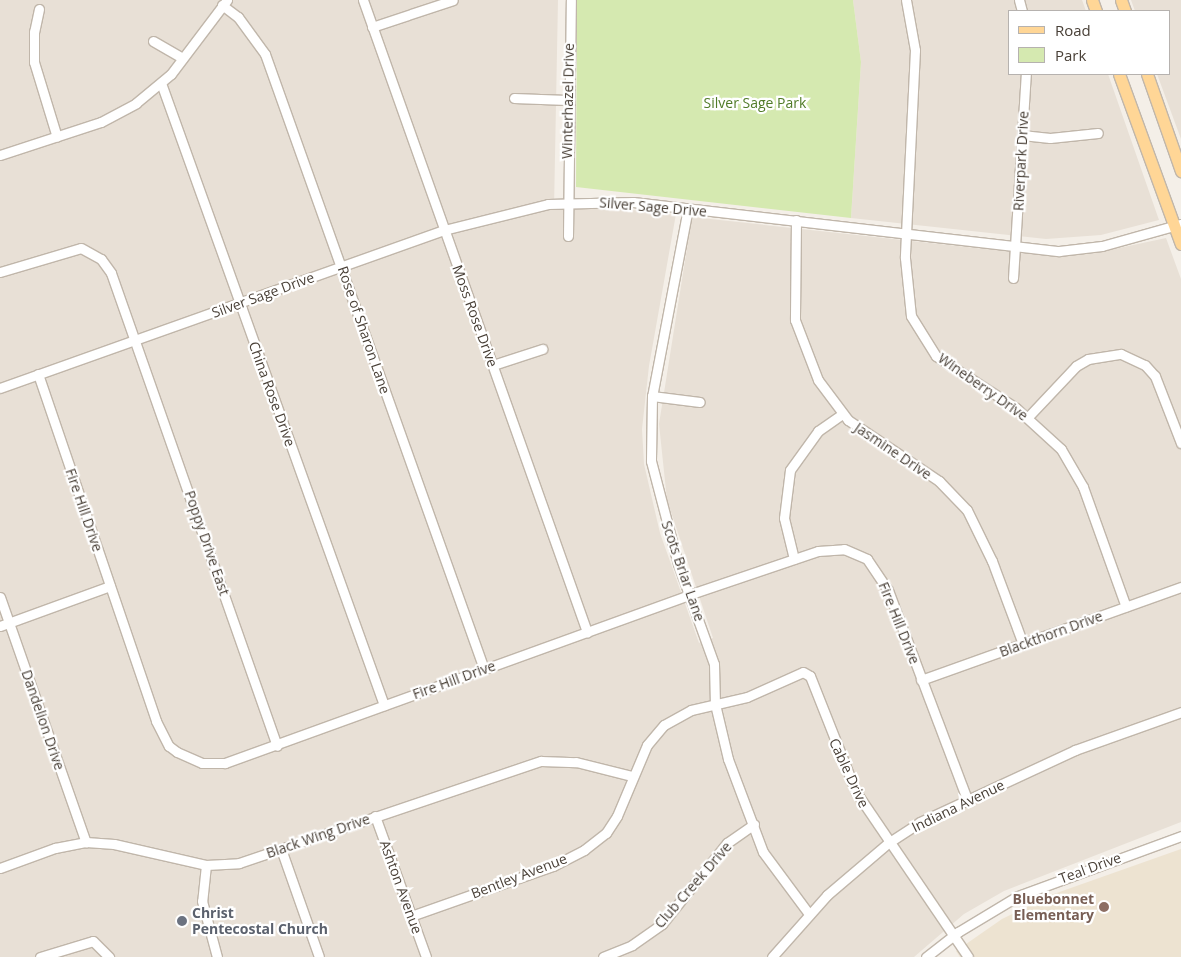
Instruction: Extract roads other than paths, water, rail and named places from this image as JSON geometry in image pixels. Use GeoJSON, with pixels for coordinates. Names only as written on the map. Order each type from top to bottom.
{"type":"FeatureCollection","features":[{"type":"Feature","properties":{"kind":"main road"},"geometry":{"type":"LineString","coordinates":[[1119,75],[1178,225],[1181,244]]}},
{"type":"Feature","properties":{"kind":"main road"},"geometry":{"type":"LineString","coordinates":[[1147,75],[1181,171]]}},
{"type":"Feature","properties":{"kind":"street","name":"Moss Rose Drive"},"geometry":{"type":"LineString","coordinates":[[362,0],[587,632]]}},
{"type":"Feature","properties":{"kind":"street"},"geometry":{"type":"LineString","coordinates":[[372,27],[453,0]]}},
{"type":"Feature","properties":{"kind":"street","name":"Winterhazel Drive"},"geometry":{"type":"LineString","coordinates":[[568,236],[566,203],[570,0]]}},
{"type":"Feature","properties":{"kind":"street","name":"Wineberry Drive"},"geometry":{"type":"LineString","coordinates":[[906,0],[915,58],[909,234],[905,275],[916,328],[936,356],[1028,417],[1061,449],[1083,487],[1126,607]]}},
{"type":"Feature","properties":{"kind":"street"},"geometry":{"type":"LineString","coordinates":[[0,155],[57,137],[117,114],[161,83],[183,58],[224,3]]}},
{"type":"Feature","properties":{"kind":"street","name":"Rose of Sharon Lane"},"geometry":{"type":"LineString","coordinates":[[224,3],[238,17],[265,54],[484,669]]}},
{"type":"Feature","properties":{"kind":"street"},"geometry":{"type":"LineString","coordinates":[[39,9],[34,32],[34,62],[57,137]]}},
{"type":"Feature","properties":{"kind":"street"},"geometry":{"type":"LineString","coordinates":[[153,40],[183,58]]}},
{"type":"Feature","properties":{"kind":"street","name":"Riverpark Drive"},"geometry":{"type":"LineString","coordinates":[[1013,278],[1026,75]]}},
{"type":"Feature","properties":{"kind":"street","name":"China Rose Drive"},"geometry":{"type":"LineString","coordinates":[[161,83],[384,705]]}},
{"type":"Feature","properties":{"kind":"street"},"geometry":{"type":"LineString","coordinates":[[514,98],[567,100]]}},
{"type":"Feature","properties":{"kind":"street"},"geometry":{"type":"LineString","coordinates":[[1022,135],[1050,138],[1098,133]]}},
{"type":"Feature","properties":{"kind":"street","name":"Silver Sage Drive"},"geometry":{"type":"LineString","coordinates":[[0,388],[444,230],[524,209],[566,203],[633,202],[796,220],[1015,248],[1059,251],[1102,246],[1178,225]]}},
{"type":"Feature","properties":{"kind":"street","name":"Scots Briar Lane"},"geometry":{"type":"LineString","coordinates":[[688,208],[652,396],[650,439],[656,485],[678,564],[691,594],[714,664],[715,704],[728,759],[767,859],[809,914]]}},
{"type":"Feature","properties":{"kind":"street","name":"Jasmine Drive"},"geometry":{"type":"LineString","coordinates":[[796,220],[796,320],[818,380],[842,414],[865,435],[939,482],[966,510],[992,561],[1023,644]]}},
{"type":"Feature","properties":{"kind":"street","name":"Poppy Drive East"},"geometry":{"type":"LineString","coordinates":[[0,272],[74,248],[90,251],[111,273],[277,746]]}},
{"type":"Feature","properties":{"kind":"street"},"geometry":{"type":"LineString","coordinates":[[492,365],[542,348]]}},
{"type":"Feature","properties":{"kind":"street"},"geometry":{"type":"LineString","coordinates":[[1028,417],[1076,366],[1088,359],[1121,354],[1144,364],[1155,376],[1181,443]]}},
{"type":"Feature","properties":{"kind":"street","name":"Fire Hill Drive"},"geometry":{"type":"LineString","coordinates":[[38,374],[156,721],[169,746],[211,765],[277,746],[384,705],[691,594],[794,559],[833,549],[867,559],[888,590],[967,799]]}},
{"type":"Feature","properties":{"kind":"street"},"geometry":{"type":"LineString","coordinates":[[652,396],[700,402]]}},
{"type":"Feature","properties":{"kind":"street"},"geometry":{"type":"LineString","coordinates":[[794,559],[784,518],[790,470],[813,437],[842,414]]}},
{"type":"Feature","properties":{"kind":"street"},"geometry":{"type":"LineString","coordinates":[[4,624],[110,586]]}},
{"type":"Feature","properties":{"kind":"street","name":"Blackthorn Drive"},"geometry":{"type":"LineString","coordinates":[[921,680],[1181,588]]}},
{"type":"Feature","properties":{"kind":"street","name":"Dandelion Drive"},"geometry":{"type":"LineString","coordinates":[[0,597],[4,624],[86,842]]}},
{"type":"Feature","properties":{"kind":"street","name":"Cable Drive"},"geometry":{"type":"LineString","coordinates":[[733,700],[797,673],[810,676],[856,792],[888,843],[968,957]]}},
{"type":"Feature","properties":{"kind":"street","name":"Bentley Avenue"},"geometry":{"type":"LineString","coordinates":[[412,916],[553,866],[584,850],[606,832],[617,816],[632,776],[647,745],[664,725],[691,710],[733,700]]}},
{"type":"Feature","properties":{"kind":"street","name":"Indiana Avenue"},"geometry":{"type":"LineString","coordinates":[[772,957],[809,914],[888,843],[967,799],[1076,750],[1181,712]]}},
{"type":"Feature","properties":{"kind":"street","name":"Black Wing Drive"},"geometry":{"type":"LineString","coordinates":[[0,868],[55,848],[86,842],[114,844],[206,864],[239,863],[541,761],[576,762],[632,776]]}},
{"type":"Feature","properties":{"kind":"street","name":"Ashton Avenue"},"geometry":{"type":"LineString","coordinates":[[375,816],[426,957]]}},
{"type":"Feature","properties":{"kind":"street","name":"Club Creek Drive"},"geometry":{"type":"LineString","coordinates":[[604,957],[632,945],[662,924],[728,843],[754,824]]}},
{"type":"Feature","properties":{"kind":"street","name":"Teal Drive"},"geometry":{"type":"LineString","coordinates":[[926,957],[985,914],[1044,884],[1181,836]]}},
{"type":"Feature","properties":{"kind":"street"},"geometry":{"type":"LineString","coordinates":[[281,849],[319,957]]}},
{"type":"Feature","properties":{"kind":"street"},"geometry":{"type":"LineString","coordinates":[[206,864],[202,901],[217,957]]}},
{"type":"Feature","properties":{"kind":"street"},"geometry":{"type":"LineString","coordinates":[[40,957],[93,941],[109,957]]}},
{"type":"Feature","properties":{"kind":"place","name":"Bluebonnet Elementary"},"geometry":{"type":"Point","coordinates":[1104,907]}},
{"type":"Feature","properties":{"kind":"place","name":"Christ Pentecostal Church"},"geometry":{"type":"Point","coordinates":[182,921]}},
{"type":"Feature","properties":{"kind":"park label","name":"Silver Sage Park"},"geometry":{"type":"Point","coordinates":[755,103]}}]}
